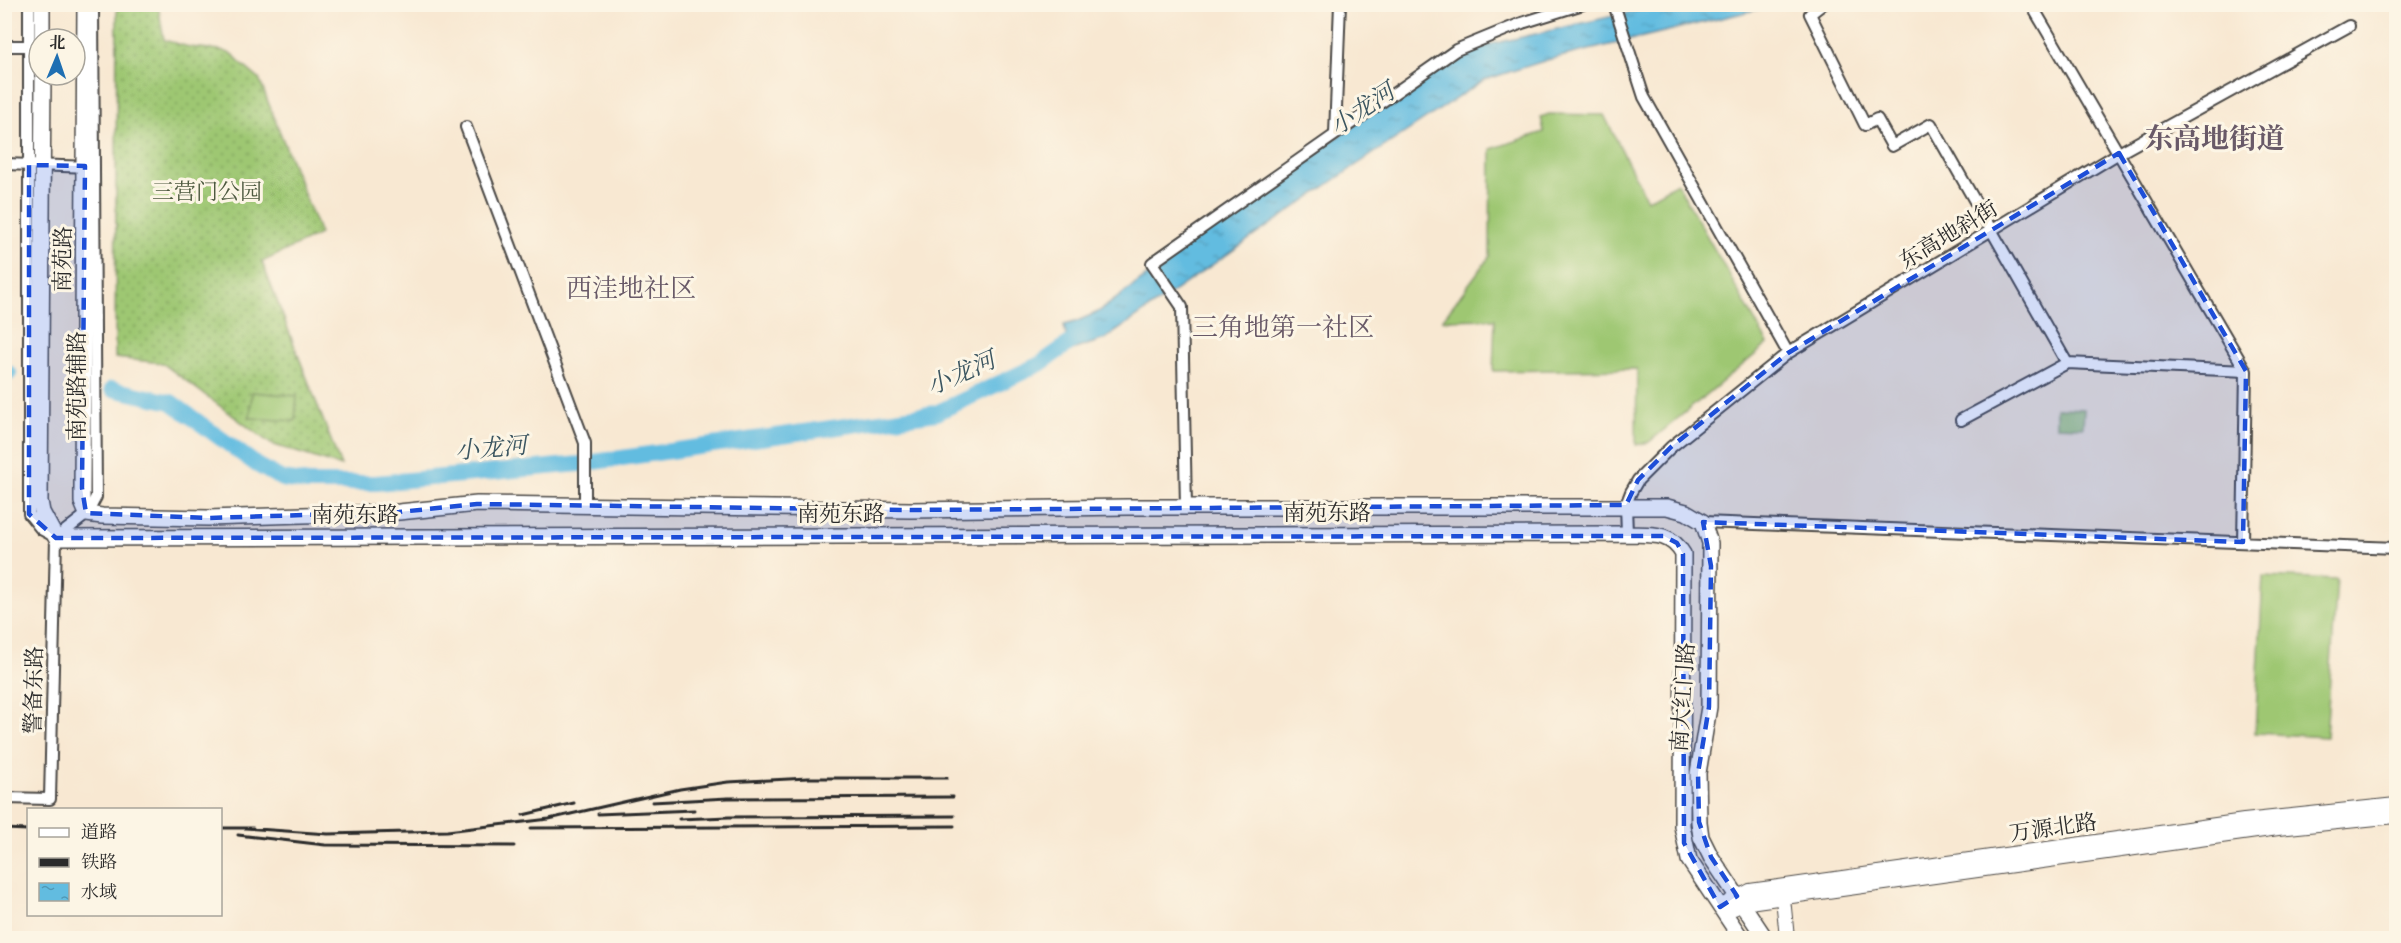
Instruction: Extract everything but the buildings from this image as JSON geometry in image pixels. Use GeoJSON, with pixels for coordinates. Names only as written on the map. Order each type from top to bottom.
{"type":"FeatureCollection","features":[{"type":"Feature","properties":{"kind":"highway","name":"南苑路"},"geometry":{"type":"LineString","coordinates":[[38,27],[42,4]]}},
{"type":"Feature","properties":{"kind":"highway","name":"南苑路"},"geometry":{"type":"LineString","coordinates":[[85,4],[90,167],[82,502],[87,514]]}},
{"type":"Feature","properties":{"kind":"highway","name":"南苑路"},"geometry":{"type":"LineString","coordinates":[[42,87],[36,165],[40,501],[42,512],[56,538]]}},
{"type":"Feature","properties":{"kind":"highway","name":"南苑东路"},"geometry":{"type":"LineString","coordinates":[[87,514],[208,518],[399,512],[477,504],[899,510],[1626,505]]}},
{"type":"Feature","properties":{"kind":"highway"},"geometry":{"type":"LineString","coordinates":[[1626,505],[1667,507],[1686,512],[1703,522]]}},
{"type":"Feature","properties":{"kind":"highway","name":"南大红门路"},"geometry":{"type":"LineString","coordinates":[[1703,522],[1710,543],[1711,566],[1709,707],[1698,773],[1701,837],[1711,857],[1765,939]]}},
{"type":"Feature","properties":{"kind":"highway","name":"南苑东路"},"geometry":{"type":"LineString","coordinates":[[56,538],[1627,534]]}},
{"type":"Feature","properties":{"kind":"highway","name":"南大红门路"},"geometry":{"type":"LineString","coordinates":[[1627,534],[1664,536],[1677,543],[1683,554],[1682,826],[1689,860],[1741,939]]}},
{"type":"Feature","properties":{"kind":"main road","name":"万源北路"},"geometry":{"type":"LineString","coordinates":[[1740,900],[1762,889],[2244,821],[2397,805]]}},
{"type":"Feature","properties":{"kind":"main road","name":"万源北路"},"geometry":{"type":"LineString","coordinates":[[1740,900],[1783,898],[2278,828],[2397,816]]}},
{"type":"Feature","properties":{"kind":"main road"},"geometry":{"type":"LineString","coordinates":[[1783,898],[1787,939]]}},
{"type":"Feature","properties":{"kind":"main road"},"geometry":{"type":"LineString","coordinates":[[1722,911],[1740,900]]}},
{"type":"Feature","properties":{"kind":"street","name":"南苑路"},"geometry":{"type":"LineString","coordinates":[[29,4],[33,27]]}},
{"type":"Feature","properties":{"kind":"street"},"geometry":{"type":"LineString","coordinates":[[4,164],[90,167],[93,4]]}},
{"type":"Feature","properties":{"kind":"street"},"geometry":{"type":"LineString","coordinates":[[1335,134],[1340,4]]}},
{"type":"Feature","properties":{"kind":"street"},"geometry":{"type":"LineString","coordinates":[[1186,507],[1182,307],[1152,263],[1456,50],[1522,23],[1583,4]]}},
{"type":"Feature","properties":{"kind":"street"},"geometry":{"type":"LineString","coordinates":[[1614,4],[1644,97],[1788,353]]}},
{"type":"Feature","properties":{"kind":"street"},"geometry":{"type":"LineString","coordinates":[[1823,4],[1810,14],[1865,125],[1877,119],[1892,146],[1931,124],[2067,363]]}},
{"type":"Feature","properties":{"kind":"street"},"geometry":{"type":"LineString","coordinates":[[2031,4],[2246,371],[2243,542]]}},
{"type":"Feature","properties":{"kind":"street","name":"东高地斜街"},"geometry":{"type":"LineString","coordinates":[[1627,534],[1626,505],[1638,480],[1671,447],[1788,353],[2118,153],[2349,26]]}},
{"type":"Feature","properties":{"kind":"street"},"geometry":{"type":"LineString","coordinates":[[4,46],[27,44]]}},
{"type":"Feature","properties":{"kind":"street","name":"南苑路"},"geometry":{"type":"LineString","coordinates":[[36,87],[36,165]]}},
{"type":"Feature","properties":{"kind":"street"},"geometry":{"type":"LineString","coordinates":[[466,127],[585,443],[585,505]]}},
{"type":"Feature","properties":{"kind":"street"},"geometry":{"type":"LineString","coordinates":[[1961,420],[2067,363],[2246,371]]}},
{"type":"Feature","properties":{"kind":"street"},"geometry":{"type":"LineString","coordinates":[[56,538],[87,514]]}},
{"type":"Feature","properties":{"kind":"street"},"geometry":{"type":"LineString","coordinates":[[1703,522],[2397,548]]}},
{"type":"Feature","properties":{"kind":"street","name":"警备东路"},"geometry":{"type":"LineString","coordinates":[[4,798],[50,798],[56,538]]}},
{"type":"Feature","properties":{"kind":"highlighted area"},"geometry":{"type":"Polygon","coordinates":[[[2119,153],[2246,371],[2243,542],[1703,522],[1711,566],[1709,707],[1698,773],[1699,822],[1711,857],[1737,896],[1720,907],[1684,843],[1683,554],[1677,543],[1664,536],[56,538],[29,514],[29,165],[85,166],[82,488],[86,513],[208,518],[399,512],[477,504],[910,510],[1626,505],[1638,480],[1671,447],[1788,353],[2119,153]]]}},
{"type":"Feature","properties":{"kind":"green space","name":"三营门公园"},"geometry":{"type":"Polygon","coordinates":[[[117,5],[158,5],[164,40],[189,47],[221,50],[234,55],[259,79],[320,234],[262,262],[341,466],[271,444],[162,363],[115,358],[117,5]]]}},
{"type":"Feature","properties":{"kind":"green space"},"geometry":{"type":"Polygon","coordinates":[[[1549,114],[1604,115],[1647,200],[1677,183],[1768,344],[1649,442],[1636,445],[1637,369],[1493,371],[1495,319],[1442,320],[1490,256],[1491,149],[1544,132],[1541,117],[1549,114]]]}},
{"type":"Feature","properties":{"kind":"green space"},"geometry":{"type":"Polygon","coordinates":[[[252,392],[297,396],[295,421],[250,418],[252,392]]]}},
{"type":"Feature","properties":{"kind":"green space"},"geometry":{"type":"Polygon","coordinates":[[[2056,408],[2084,409],[2083,427],[2056,426],[2056,408]]]}},
{"type":"Feature","properties":{"kind":"green space"},"geometry":{"type":"Polygon","coordinates":[[[2263,576],[2337,579],[2326,737],[2255,733],[2263,576]]]}},
{"type":"Feature","properties":{"kind":"water"},"geometry":{"type":"Polygon","coordinates":[[[1661,5],[1772,5],[1547,60],[1484,80],[1105,339],[1069,351],[1064,325],[1098,312],[1264,189],[1457,52],[1661,5]]]}},
{"type":"Feature","properties":{"kind":"waterway","name":"小龙河"},"geometry":{"type":"LineString","coordinates":[[112,389],[171,402],[257,465],[282,479],[308,483],[376,483],[580,464],[936,413],[1040,364],[1085,332]]}},
{"type":"Feature","properties":{"kind":"waterway","name":"小龙河"},"geometry":{"type":"LineString","coordinates":[[4,372],[9,373]]}},
{"type":"Feature","properties":{"kind":"railway"},"geometry":{"type":"LineString","coordinates":[[245,828],[328,834],[447,831],[549,819],[680,789],[728,782],[808,778],[947,778]]}},
{"type":"Feature","properties":{"kind":"railway"},"geometry":{"type":"LineString","coordinates":[[652,802],[728,798],[953,797]]}},
{"type":"Feature","properties":{"kind":"railway"},"geometry":{"type":"LineString","coordinates":[[523,815],[574,803]]}},
{"type":"Feature","properties":{"kind":"railway"},"geometry":{"type":"LineString","coordinates":[[598,814],[694,810]]}},
{"type":"Feature","properties":{"kind":"railway"},"geometry":{"type":"LineString","coordinates":[[679,819],[954,816]]}},
{"type":"Feature","properties":{"kind":"railway"},"geometry":{"type":"LineString","coordinates":[[531,828],[954,826]]}},
{"type":"Feature","properties":{"kind":"railway"},"geometry":{"type":"LineString","coordinates":[[222,828],[253,828]]}},
{"type":"Feature","properties":{"kind":"railway"},"geometry":{"type":"LineString","coordinates":[[4,829],[27,830]]}},
{"type":"Feature","properties":{"kind":"railway"},"geometry":{"type":"LineString","coordinates":[[238,835],[325,845],[514,846]]}},
{"type":"Feature","properties":{"kind":"district","name":"东高地街道"},"geometry":{"type":"Point","coordinates":[2215,138]}},
{"type":"Feature","properties":{"kind":"district","name":"西洼地社区"},"geometry":{"type":"Point","coordinates":[631,288]}},
{"type":"Feature","properties":{"kind":"district","name":"三角地第一社区"},"geometry":{"type":"Point","coordinates":[1283,327]}}]}
